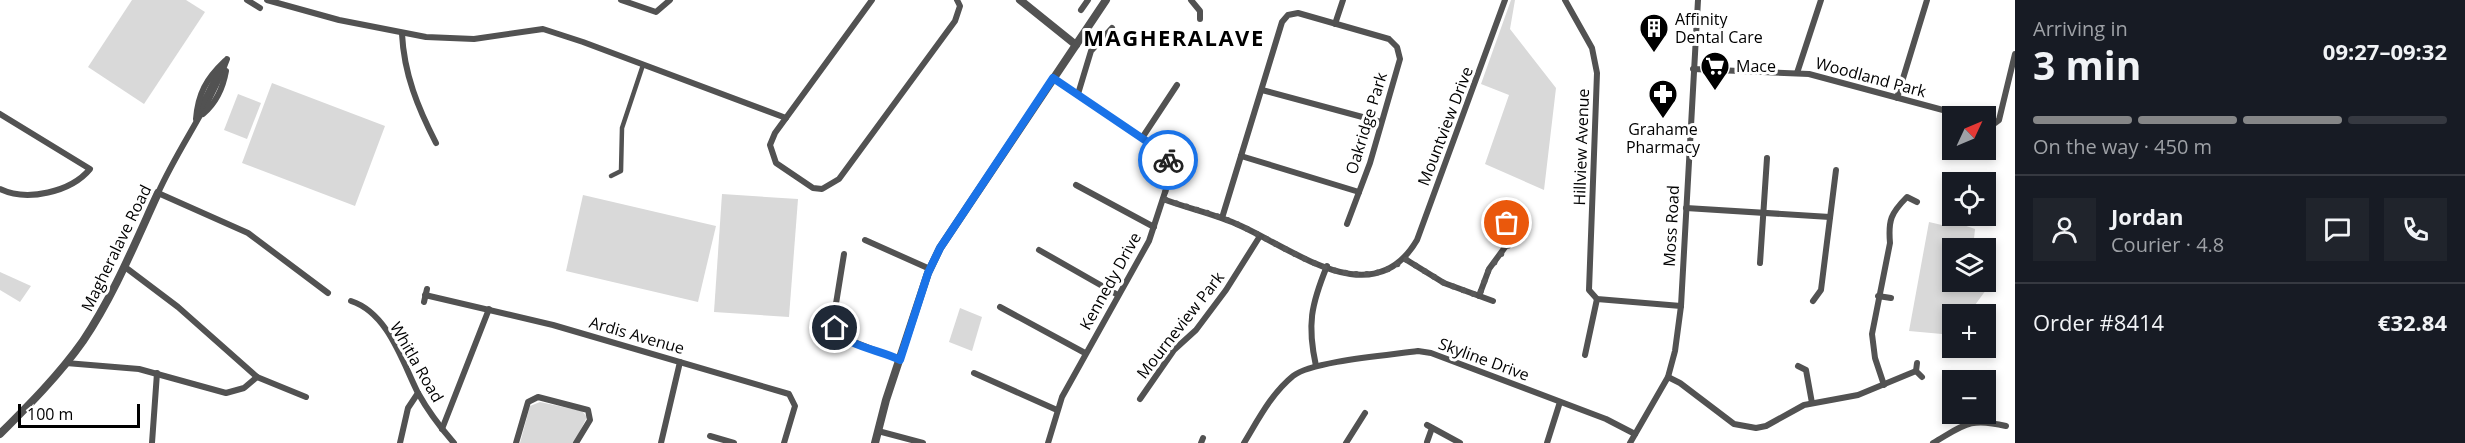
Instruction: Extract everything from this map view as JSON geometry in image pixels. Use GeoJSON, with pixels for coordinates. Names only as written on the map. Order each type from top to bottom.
{"type":"FeatureCollection","features":[{"type":"Feature","properties":{"kind":"street"},"geometry":{"type":"LineString","coordinates":[[247,0],[260,8]]}},
{"type":"Feature","properties":{"kind":"street"},"geometry":{"type":"LineString","coordinates":[[267,0],[317,15],[402,34],[474,39],[543,29],[786,118]]}},
{"type":"Feature","properties":{"kind":"street"},"geometry":{"type":"LineString","coordinates":[[621,0],[656,12],[670,0]]}},
{"type":"Feature","properties":{"kind":"street"},"geometry":{"type":"LineString","coordinates":[[873,0],[786,118],[771,145],[776,163],[813,188],[822,189],[839,179],[955,21],[960,6],[957,0]]}},
{"type":"Feature","properties":{"kind":"street"},"geometry":{"type":"LineString","coordinates":[[1020,0],[1076,45]]}},
{"type":"Feature","properties":{"kind":"street"},"geometry":{"type":"LineString","coordinates":[[1081,10],[1088,0]]}},
{"type":"Feature","properties":{"kind":"street"},"geometry":{"type":"LineString","coordinates":[[875,443],[930,269],[955,224],[1106,0]]}},
{"type":"Feature","properties":{"kind":"street"},"geometry":{"type":"LineString","coordinates":[[1191,0],[1200,11],[1200,19]]}},
{"type":"Feature","properties":{"kind":"street"},"geometry":{"type":"LineString","coordinates":[[1335,24],[1343,0]]}},
{"type":"Feature","properties":{"kind":"street","name":"Mountview Drive"},"geometry":{"type":"LineString","coordinates":[[1405,259],[1417,240],[1505,0]]}},
{"type":"Feature","properties":{"kind":"street","name":"Hillview Avenue"},"geometry":{"type":"LineString","coordinates":[[1565,0],[1592,48],[1597,74],[1589,290],[1597,299],[1585,355]]}},
{"type":"Feature","properties":{"kind":"street","name":"Moss Road"},"geometry":{"type":"LineString","coordinates":[[1630,443],[1668,377],[1675,351],[1681,306],[1698,0]]}},
{"type":"Feature","properties":{"kind":"street"},"geometry":{"type":"LineString","coordinates":[[1797,73],[1821,0]]}},
{"type":"Feature","properties":{"kind":"street"},"geometry":{"type":"LineString","coordinates":[[1897,98],[1927,0]]}},
{"type":"Feature","properties":{"kind":"street","name":"Oakridge Park"},"geometry":{"type":"LineString","coordinates":[[1262,90],[1282,22],[1288,15],[1298,13],[1389,39],[1397,47],[1400,59],[1347,224]]}},
{"type":"Feature","properties":{"kind":"street"},"geometry":{"type":"LineString","coordinates":[[1078,94],[1091,51],[1112,28]]}},
{"type":"Feature","properties":{"kind":"street"},"geometry":{"type":"LineString","coordinates":[[402,34],[406,66],[416,102],[436,143]]}},
{"type":"Feature","properties":{"kind":"street"},"geometry":{"type":"LineString","coordinates":[[1996,122],[1999,120],[2015,54]]}},
{"type":"Feature","properties":{"kind":"street","name":"Magheralave Road"},"geometry":{"type":"LineString","coordinates":[[0,434],[66,363],[96,319],[125,267],[158,193],[196,119],[212,105],[224,83],[227,59],[210,75],[197,98],[196,119]]}},
{"type":"Feature","properties":{"kind":"street"},"geometry":{"type":"LineString","coordinates":[[611,176],[621,171],[623,165],[622,128],[643,65]]}},
{"type":"Feature","properties":{"kind":"street","name":"Woodland Park"},"geometry":{"type":"LineString","coordinates":[[1693,69],[1797,73],[1942,110]]}},
{"type":"Feature","properties":{"kind":"street","name":"Kennedy Drive"},"geometry":{"type":"LineString","coordinates":[[1048,443],[1057,410],[1085,353],[1154,227],[1170,177],[1168,160],[1142,138],[1053,78]]}},
{"type":"Feature","properties":{"kind":"street"},"geometry":{"type":"LineString","coordinates":[[1142,138],[1178,85]]}},
{"type":"Feature","properties":{"kind":"street"},"geometry":{"type":"LineString","coordinates":[[1222,218],[1262,90],[1381,122]]}},
{"type":"Feature","properties":{"kind":"street"},"geometry":{"type":"LineString","coordinates":[[0,114],[90,169],[83,178],[39,195],[23,195],[0,189]]}},
{"type":"Feature","properties":{"kind":"street"},"geometry":{"type":"LineString","coordinates":[[1241,156],[1359,192]]}},
{"type":"Feature","properties":{"kind":"street"},"geometry":{"type":"LineString","coordinates":[[1760,263],[1767,158]]}},
{"type":"Feature","properties":{"kind":"street"},"geometry":{"type":"LineString","coordinates":[[1813,301],[1821,290],[1836,170]]}},
{"type":"Feature","properties":{"kind":"street"},"geometry":{"type":"LineString","coordinates":[[1076,185],[1154,227]]}},
{"type":"Feature","properties":{"kind":"street"},"geometry":{"type":"LineString","coordinates":[[158,193],[248,233],[328,292]]}},
{"type":"Feature","properties":{"kind":"street"},"geometry":{"type":"LineString","coordinates":[[1884,385],[1875,358],[1872,334],[1890,243],[1893,212],[1907,197],[1917,202]]}},
{"type":"Feature","properties":{"kind":"street"},"geometry":{"type":"LineString","coordinates":[[1163,199],[1222,218],[1294,255],[1326,266],[1359,276],[1369,276],[1394,268],[1405,259],[1444,283],[1493,301]]}},
{"type":"Feature","properties":{"kind":"street"},"geometry":{"type":"LineString","coordinates":[[1686,208],[1830,217]]}},
{"type":"Feature","properties":{"kind":"street"},"geometry":{"type":"LineString","coordinates":[[1479,296],[1489,269],[1514,235],[1507,223],[1496,219],[1492,212]]}},
{"type":"Feature","properties":{"kind":"street","name":"Mourneview Park"},"geometry":{"type":"LineString","coordinates":[[1140,399],[1174,350],[1196,330],[1226,291],[1260,236]]}},
{"type":"Feature","properties":{"kind":"street"},"geometry":{"type":"LineString","coordinates":[[865,240],[930,269]]}},
{"type":"Feature","properties":{"kind":"street"},"geometry":{"type":"LineString","coordinates":[[1039,250],[1118,295]]}},
{"type":"Feature","properties":{"kind":"street"},"geometry":{"type":"LineString","coordinates":[[844,254],[834,316],[839,336],[900,360]]}},
{"type":"Feature","properties":{"kind":"street"},"geometry":{"type":"LineString","coordinates":[[1316,366],[1309,336],[1312,303],[1326,266]]}},
{"type":"Feature","properties":{"kind":"street"},"geometry":{"type":"LineString","coordinates":[[125,267],[178,307],[257,377],[306,397]]}},
{"type":"Feature","properties":{"kind":"street","name":"Ardis Avenue"},"geometry":{"type":"LineString","coordinates":[[425,296],[553,324],[789,394],[795,406],[784,443]]}},
{"type":"Feature","properties":{"kind":"street"},"geometry":{"type":"LineString","coordinates":[[1878,296],[1891,298]]}},
{"type":"Feature","properties":{"kind":"street"},"geometry":{"type":"LineString","coordinates":[[1597,299],[1681,306]]}},
{"type":"Feature","properties":{"kind":"street","name":"Whitla Road"},"geometry":{"type":"LineString","coordinates":[[351,301],[368,308],[388,335],[418,393],[453,443]]}},
{"type":"Feature","properties":{"kind":"street"},"geometry":{"type":"LineString","coordinates":[[1000,307],[1085,353]]}},
{"type":"Feature","properties":{"kind":"street"},"geometry":{"type":"LineString","coordinates":[[442,429],[489,309]]}},
{"type":"Feature","properties":{"kind":"street","name":"Skyline Drive"},"geometry":{"type":"LineString","coordinates":[[1244,443],[1278,390],[1294,375],[1316,366],[1418,351],[1431,353],[1560,402],[1635,434]]}},
{"type":"Feature","properties":{"kind":"street"},"geometry":{"type":"LineString","coordinates":[[661,443],[680,362]]}},
{"type":"Feature","properties":{"kind":"street"},"geometry":{"type":"LineString","coordinates":[[66,363],[129,368],[157,373],[226,393],[244,387],[257,377]]}},
{"type":"Feature","properties":{"kind":"street"},"geometry":{"type":"LineString","coordinates":[[1668,377],[1741,427],[1766,426],[1812,403],[1841,400],[1919,374],[1917,363]]}},
{"type":"Feature","properties":{"kind":"street"},"geometry":{"type":"LineString","coordinates":[[1798,366],[1806,370],[1812,403]]}},
{"type":"Feature","properties":{"kind":"street"},"geometry":{"type":"LineString","coordinates":[[152,443],[157,373]]}},
{"type":"Feature","properties":{"kind":"street"},"geometry":{"type":"LineString","coordinates":[[974,373],[1057,410]]}},
{"type":"Feature","properties":{"kind":"street"},"geometry":{"type":"LineString","coordinates":[[400,443],[408,408],[418,393]]}},
{"type":"Feature","properties":{"kind":"street"},"geometry":{"type":"LineString","coordinates":[[516,443],[528,402],[538,397],[588,410],[590,420],[576,443]]}},
{"type":"Feature","properties":{"kind":"street"},"geometry":{"type":"LineString","coordinates":[[1547,443],[1560,402]]}},
{"type":"Feature","properties":{"kind":"street"},"geometry":{"type":"LineString","coordinates":[[1346,443],[1365,413]]}},
{"type":"Feature","properties":{"kind":"street"},"geometry":{"type":"LineString","coordinates":[[1932,443],[1968,422],[2001,428]]}},
{"type":"Feature","properties":{"kind":"street"},"geometry":{"type":"LineString","coordinates":[[1427,441],[1430,427],[1460,443]]}},
{"type":"Feature","properties":{"kind":"street"},"geometry":{"type":"LineString","coordinates":[[878,431],[923,443]]}},
{"type":"Feature","properties":{"kind":"street"},"geometry":{"type":"LineString","coordinates":[[710,436],[734,443]]}},
{"type":"Feature","properties":{"kind":"shaded area"},"geometry":{"type":"Polygon","coordinates":[[[132,0],[186,0],[205,12],[144,104],[88,67],[132,0]]]}},
{"type":"Feature","properties":{"kind":"shaded area"},"geometry":{"type":"Polygon","coordinates":[[[1511,0],[1515,0],[1510,29],[1556,88],[1544,190],[1485,164],[1509,95],[1481,84],[1511,0]]]}},
{"type":"Feature","properties":{"kind":"shaded area"},"geometry":{"type":"Polygon","coordinates":[[[272,83],[385,126],[355,206],[242,163],[272,83]]]}},
{"type":"Feature","properties":{"kind":"shaded area"},"geometry":{"type":"Polygon","coordinates":[[[238,94],[261,103],[247,139],[224,130],[238,94]]]}},
{"type":"Feature","properties":{"kind":"shaded area"},"geometry":{"type":"Polygon","coordinates":[[[722,194],[798,199],[789,317],[714,312],[722,194]]]}},
{"type":"Feature","properties":{"kind":"shaded area"},"geometry":{"type":"Polygon","coordinates":[[[583,195],[716,226],[698,302],[566,271],[583,195]]]}},
{"type":"Feature","properties":{"kind":"shaded area"},"geometry":{"type":"Polygon","coordinates":[[[1929,222],[1942,226],[1966,226],[1975,229],[1974,238],[1942,238],[1942,292],[1985,292],[1976,304],[1942,304],[1942,334],[1909,331],[1929,222]]]}},
{"type":"Feature","properties":{"kind":"shaded area"},"geometry":{"type":"Polygon","coordinates":[[[0,272],[31,286],[20,302],[0,290],[0,272]]]}},
{"type":"Feature","properties":{"kind":"shaded area"},"geometry":{"type":"Polygon","coordinates":[[[960,308],[982,317],[972,351],[949,342],[960,308]]]}},
{"type":"Feature","properties":{"kind":"shaded area"},"geometry":{"type":"Polygon","coordinates":[[[540,402],[582,411],[587,417],[574,443],[520,443],[530,406],[540,402]]]}},
{"type":"Feature","properties":{"kind":"way so far"},"geometry":{"type":"LineString","coordinates":[[1168,160],[1171,168],[1170,177],[1163,199],[1243,226],[1294,255],[1359,276],[1381,273],[1394,268],[1405,259],[1444,283],[1479,296],[1489,269],[1512,241],[1514,235],[1507,223]]}},
{"type":"Feature","properties":{"kind":"place","name":"Affinity Dental Care"},"geometry":{"type":"Point","coordinates":[1654,54]}},
{"type":"Feature","properties":{"kind":"place","name":"Mace"},"geometry":{"type":"Point","coordinates":[1715,92]}},
{"type":"Feature","properties":{"kind":"place","name":"Grahame Pharmacy"},"geometry":{"type":"Point","coordinates":[1663,120]}},
{"type":"Feature","properties":{"kind":"district","name":"MAGHERALAVE"},"geometry":{"type":"Point","coordinates":[1174,38]}},
{"type":"Feature","properties":{"kind":"route"},"geometry":{"type":"LineString","coordinates":[[835,328],[839,336],[848,342],[870,347],[900,360],[928,273],[940,248],[1053,78],[1158,149],[1168,160]]}}]}
